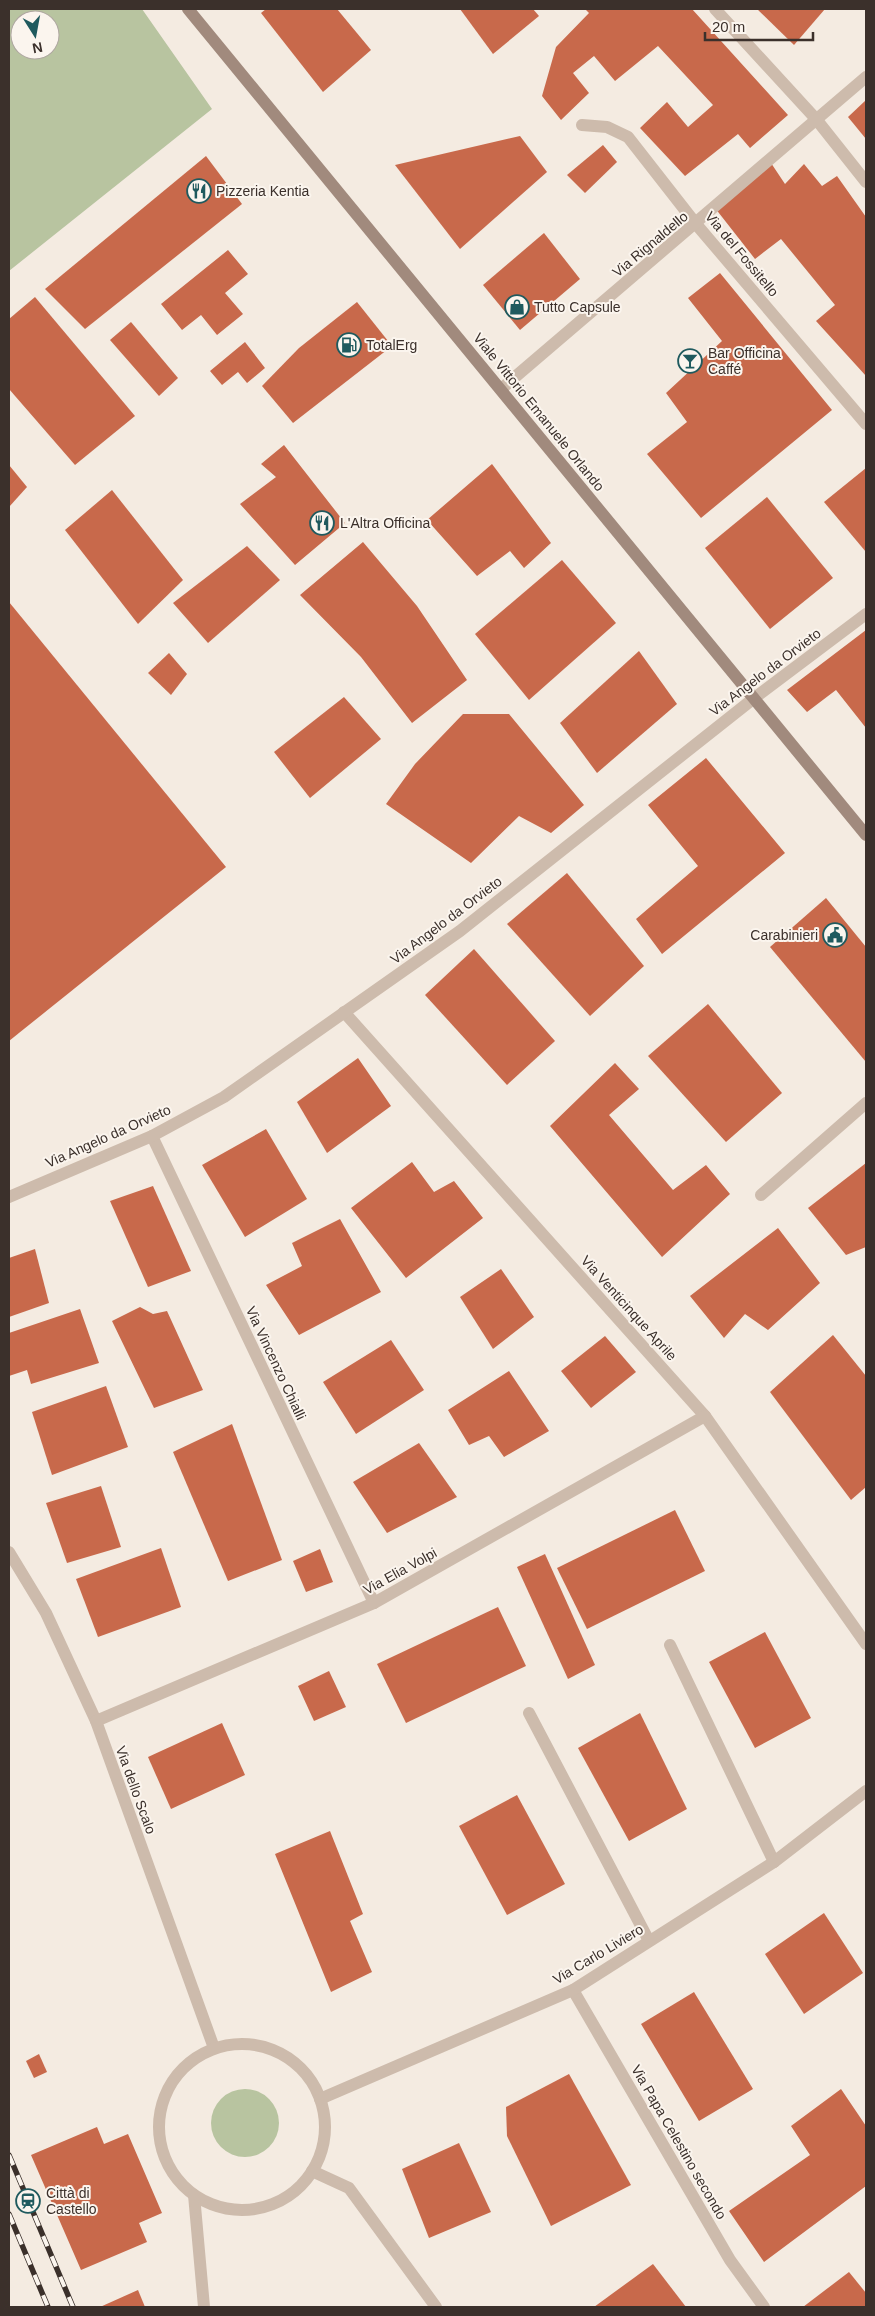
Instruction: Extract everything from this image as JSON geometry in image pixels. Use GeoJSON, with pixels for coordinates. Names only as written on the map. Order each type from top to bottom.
{"type":"FeatureCollection","features":[{"type":"Feature","properties":{"kind":"main road","name":"Viale Vittorio Emanuele Orlando"},"geometry":{"type":"LineString","coordinates":[[188,9],[866,835]]}},
{"type":"Feature","properties":{"kind":"street"},"geometry":{"type":"LineString","coordinates":[[715,9],[816,119],[866,182]]}},
{"type":"Feature","properties":{"kind":"street","name":"Via Rignaldello"},"geometry":{"type":"LineString","coordinates":[[501,389],[866,77]]}},
{"type":"Feature","properties":{"kind":"street","name":"Via del Fossitello"},"geometry":{"type":"LineString","coordinates":[[582,125],[607,127],[628,137],[696,224],[866,424]]}},
{"type":"Feature","properties":{"kind":"street","name":"Via Angelo da Orvieto"},"geometry":{"type":"LineString","coordinates":[[9,1197],[152,1136],[224,1097],[460,931],[753,699],[866,614]]}},
{"type":"Feature","properties":{"kind":"street","name":"Via Venticinque Aprile"},"geometry":{"type":"LineString","coordinates":[[344,1012],[705,1416],[866,1644]]}},
{"type":"Feature","properties":{"kind":"street"},"geometry":{"type":"LineString","coordinates":[[761,1195],[866,1103]]}},
{"type":"Feature","properties":{"kind":"street","name":"Via Vincenzo Chialli"},"geometry":{"type":"LineString","coordinates":[[152,1136],[374,1603]]}},
{"type":"Feature","properties":{"kind":"street","name":"Via Elia Volpi"},"geometry":{"type":"LineString","coordinates":[[96,1721],[374,1603],[705,1416]]}},
{"type":"Feature","properties":{"kind":"street","name":"Via dello Scalo"},"geometry":{"type":"LineString","coordinates":[[9,1552],[46,1613],[96,1721],[214,2048]]}},
{"type":"Feature","properties":{"kind":"street"},"geometry":{"type":"LineString","coordinates":[[670,1645],[774,1862]]}},
{"type":"Feature","properties":{"kind":"street"},"geometry":{"type":"LineString","coordinates":[[529,1713],[649,1941]]}},
{"type":"Feature","properties":{"kind":"street","name":"Via Carlo Liviero"},"geometry":{"type":"LineString","coordinates":[[320,2099],[573,1990],[774,1862],[866,1791]]}},
{"type":"Feature","properties":{"kind":"street","name":"Via Papa Celestino secondo"},"geometry":{"type":"LineString","coordinates":[[573,1990],[730,2260],[764,2307]]}},
{"type":"Feature","properties":{"kind":"street"},"geometry":{"type":"LineString","coordinates":[[239,2044],[265,2047],[288,2058],[308,2076],[320,2099],[325,2123],[322,2148],[312,2171],[298,2188],[280,2201],[258,2208],[214,2206],[194,2195],[174,2176],[162,2150],[158,2122],[165,2095],[176,2075],[193,2059],[214,2048],[239,2044]]}},
{"type":"Feature","properties":{"kind":"street"},"geometry":{"type":"LineString","coordinates":[[312,2171],[349,2188],[436,2307]]}},
{"type":"Feature","properties":{"kind":"street"},"geometry":{"type":"LineString","coordinates":[[194,2195],[204,2307]]}},
{"type":"Feature","properties":{"kind":"green space"},"geometry":{"type":"Polygon","coordinates":[[[9,9],[142,9],[212,109],[9,271],[9,9]]]}},
{"type":"Feature","properties":{"kind":"green space"},"geometry":{"type":"Polygon","coordinates":[[[245,2089],[258,2092],[269,2099],[276,2110],[279,2123],[276,2136],[269,2147],[258,2154],[245,2157],[232,2154],[221,2147],[214,2136],[211,2123],[214,2110],[221,2099],[232,2092],[245,2089]]]}},
{"type":"Feature","properties":{"kind":"building"},"geometry":{"type":"Polygon","coordinates":[[[266,9],[337,9],[371,50],[323,92],[261,13],[266,9]]]}},
{"type":"Feature","properties":{"kind":"building"},"geometry":{"type":"Polygon","coordinates":[[[460,9],[533,9],[539,16],[493,54],[460,9]]]}},
{"type":"Feature","properties":{"kind":"building"},"geometry":{"type":"Polygon","coordinates":[[[585,9],[692,9],[788,115],[750,148],[738,134],[685,176],[640,128],[667,102],[688,127],[713,105],[658,46],[615,81],[594,56],[573,73],[589,93],[561,120],[542,96],[556,47],[589,13],[585,9]]]}},
{"type":"Feature","properties":{"kind":"building"},"geometry":{"type":"Polygon","coordinates":[[[757,9],[825,9],[794,45],[757,9]]]}},
{"type":"Feature","properties":{"kind":"building"},"geometry":{"type":"Polygon","coordinates":[[[866,100],[866,139],[848,117],[866,100]]]}},
{"type":"Feature","properties":{"kind":"building"},"geometry":{"type":"Polygon","coordinates":[[[520,136],[547,172],[460,249],[395,165],[520,136]]]}},
{"type":"Feature","properties":{"kind":"building"},"geometry":{"type":"Polygon","coordinates":[[[603,145],[617,162],[585,193],[567,175],[603,145]]]}},
{"type":"Feature","properties":{"kind":"building"},"geometry":{"type":"Polygon","coordinates":[[[206,156],[242,204],[85,329],[45,289],[206,156]]]}},
{"type":"Feature","properties":{"kind":"building"},"geometry":{"type":"Polygon","coordinates":[[[769,160],[785,184],[804,164],[822,186],[837,176],[866,217],[866,376],[816,321],[835,305],[781,239],[755,259],[715,208],[769,160]]]}},
{"type":"Feature","properties":{"kind":"building"},"geometry":{"type":"Polygon","coordinates":[[[544,233],[580,279],[520,330],[483,285],[544,233]]]}},
{"type":"Feature","properties":{"kind":"building"},"geometry":{"type":"Polygon","coordinates":[[[228,250],[248,274],[225,293],[243,314],[217,335],[201,315],[182,330],[161,304],[228,250]]]}},
{"type":"Feature","properties":{"kind":"building"},"geometry":{"type":"Polygon","coordinates":[[[720,273],[832,410],[701,518],[647,454],[687,422],[666,393],[722,341],[688,298],[720,273]]]}},
{"type":"Feature","properties":{"kind":"building"},"geometry":{"type":"Polygon","coordinates":[[[35,297],[135,416],[75,465],[9,389],[9,319],[35,297]]]}},
{"type":"Feature","properties":{"kind":"building"},"geometry":{"type":"Polygon","coordinates":[[[357,302],[392,346],[293,423],[262,386],[299,348],[357,302]]]}},
{"type":"Feature","properties":{"kind":"building"},"geometry":{"type":"Polygon","coordinates":[[[131,322],[178,378],[159,396],[110,340],[131,322]]]}},
{"type":"Feature","properties":{"kind":"building"},"geometry":{"type":"Polygon","coordinates":[[[245,342],[265,368],[247,383],[238,372],[222,385],[210,371],[245,342]]]}},
{"type":"Feature","properties":{"kind":"building"},"geometry":{"type":"Polygon","coordinates":[[[284,445],[345,523],[295,565],[240,504],[276,477],[261,464],[284,445]]]}},
{"type":"Feature","properties":{"kind":"building"},"geometry":{"type":"Polygon","coordinates":[[[492,464],[551,543],[524,568],[510,551],[477,576],[427,520],[492,464]]]}},
{"type":"Feature","properties":{"kind":"building"},"geometry":{"type":"Polygon","coordinates":[[[9,465],[27,487],[9,507],[9,465]]]}},
{"type":"Feature","properties":{"kind":"building"},"geometry":{"type":"Polygon","coordinates":[[[866,468],[866,552],[824,502],[866,468]]]}},
{"type":"Feature","properties":{"kind":"building"},"geometry":{"type":"Polygon","coordinates":[[[112,490],[183,580],[138,624],[65,530],[112,490]]]}},
{"type":"Feature","properties":{"kind":"building"},"geometry":{"type":"Polygon","coordinates":[[[767,497],[833,578],[770,629],[705,548],[767,497]]]}},
{"type":"Feature","properties":{"kind":"building"},"geometry":{"type":"Polygon","coordinates":[[[363,542],[417,606],[467,680],[412,723],[361,657],[300,595],[363,542]]]}},
{"type":"Feature","properties":{"kind":"building"},"geometry":{"type":"Polygon","coordinates":[[[247,546],[280,580],[208,643],[173,603],[247,546]]]}},
{"type":"Feature","properties":{"kind":"building"},"geometry":{"type":"Polygon","coordinates":[[[562,560],[616,623],[529,700],[475,634],[562,560]]]}},
{"type":"Feature","properties":{"kind":"building"},"geometry":{"type":"Polygon","coordinates":[[[9,602],[226,867],[9,1041],[9,602]]]}},
{"type":"Feature","properties":{"kind":"building"},"geometry":{"type":"Polygon","coordinates":[[[866,630],[866,728],[836,690],[807,712],[787,690],[866,630]]]}},
{"type":"Feature","properties":{"kind":"building"},"geometry":{"type":"Polygon","coordinates":[[[639,651],[677,704],[597,773],[560,723],[639,651]]]}},
{"type":"Feature","properties":{"kind":"building"},"geometry":{"type":"Polygon","coordinates":[[[169,653],[187,674],[171,695],[148,673],[169,653]]]}},
{"type":"Feature","properties":{"kind":"building"},"geometry":{"type":"Polygon","coordinates":[[[344,697],[381,739],[310,798],[274,752],[344,697]]]}},
{"type":"Feature","properties":{"kind":"building"},"geometry":{"type":"Polygon","coordinates":[[[463,714],[509,714],[584,805],[551,833],[519,816],[471,863],[386,804],[415,764],[463,714]]]}},
{"type":"Feature","properties":{"kind":"building"},"geometry":{"type":"Polygon","coordinates":[[[706,758],[785,853],[662,954],[636,919],[698,866],[648,805],[706,758]]]}},
{"type":"Feature","properties":{"kind":"building"},"geometry":{"type":"Polygon","coordinates":[[[567,873],[644,966],[590,1016],[507,924],[567,873]]]}},
{"type":"Feature","properties":{"kind":"building"},"geometry":{"type":"Polygon","coordinates":[[[826,898],[866,947],[866,1062],[770,947],[826,898]]]}},
{"type":"Feature","properties":{"kind":"building"},"geometry":{"type":"Polygon","coordinates":[[[474,949],[555,1041],[507,1085],[425,995],[474,949]]]}},
{"type":"Feature","properties":{"kind":"building"},"geometry":{"type":"Polygon","coordinates":[[[708,1004],[782,1093],[726,1142],[648,1056],[708,1004]]]}},
{"type":"Feature","properties":{"kind":"building"},"geometry":{"type":"Polygon","coordinates":[[[358,1058],[391,1106],[327,1153],[297,1102],[358,1058]]]}},
{"type":"Feature","properties":{"kind":"building"},"geometry":{"type":"Polygon","coordinates":[[[615,1063],[639,1089],[609,1115],[673,1190],[706,1165],[730,1194],[662,1257],[550,1126],[615,1063]]]}},
{"type":"Feature","properties":{"kind":"building"},"geometry":{"type":"Polygon","coordinates":[[[266,1129],[307,1199],[245,1237],[202,1165],[266,1129]]]}},
{"type":"Feature","properties":{"kind":"building"},"geometry":{"type":"Polygon","coordinates":[[[412,1162],[434,1192],[454,1181],[483,1218],[406,1278],[351,1208],[412,1162]]]}},
{"type":"Feature","properties":{"kind":"building"},"geometry":{"type":"Polygon","coordinates":[[[866,1163],[866,1247],[846,1255],[808,1208],[866,1163]]]}},
{"type":"Feature","properties":{"kind":"building"},"geometry":{"type":"Polygon","coordinates":[[[153,1186],[191,1271],[148,1287],[110,1201],[153,1186]]]}},
{"type":"Feature","properties":{"kind":"building"},"geometry":{"type":"Polygon","coordinates":[[[340,1219],[381,1292],[299,1335],[266,1285],[302,1266],[292,1243],[340,1219]]]}},
{"type":"Feature","properties":{"kind":"building"},"geometry":{"type":"Polygon","coordinates":[[[778,1228],[820,1283],[768,1330],[745,1314],[724,1338],[690,1296],[778,1228]]]}},
{"type":"Feature","properties":{"kind":"building"},"geometry":{"type":"Polygon","coordinates":[[[35,1249],[49,1303],[9,1317],[9,1258],[35,1249]]]}},
{"type":"Feature","properties":{"kind":"building"},"geometry":{"type":"Polygon","coordinates":[[[501,1269],[534,1317],[493,1349],[460,1297],[501,1269]]]}},
{"type":"Feature","properties":{"kind":"building"},"geometry":{"type":"Polygon","coordinates":[[[140,1307],[153,1314],[167,1311],[203,1390],[154,1408],[112,1321],[140,1307]]]}},
{"type":"Feature","properties":{"kind":"building"},"geometry":{"type":"Polygon","coordinates":[[[80,1309],[99,1363],[31,1384],[27,1370],[9,1376],[9,1333],[80,1309]]]}},
{"type":"Feature","properties":{"kind":"building"},"geometry":{"type":"Polygon","coordinates":[[[833,1335],[866,1376],[866,1487],[851,1500],[770,1392],[833,1335]]]}},
{"type":"Feature","properties":{"kind":"building"},"geometry":{"type":"Polygon","coordinates":[[[605,1336],[636,1372],[591,1408],[561,1371],[605,1336]]]}},
{"type":"Feature","properties":{"kind":"building"},"geometry":{"type":"Polygon","coordinates":[[[391,1340],[424,1390],[356,1434],[323,1382],[391,1340]]]}},
{"type":"Feature","properties":{"kind":"building"},"geometry":{"type":"Polygon","coordinates":[[[509,1371],[549,1431],[504,1457],[489,1436],[469,1445],[448,1410],[509,1371]]]}},
{"type":"Feature","properties":{"kind":"building"},"geometry":{"type":"Polygon","coordinates":[[[106,1386],[128,1447],[52,1475],[32,1412],[106,1386]]]}},
{"type":"Feature","properties":{"kind":"building"},"geometry":{"type":"Polygon","coordinates":[[[232,1424],[282,1560],[228,1581],[173,1452],[232,1424]]]}},
{"type":"Feature","properties":{"kind":"building"},"geometry":{"type":"Polygon","coordinates":[[[419,1443],[457,1497],[387,1533],[353,1482],[419,1443]]]}},
{"type":"Feature","properties":{"kind":"building"},"geometry":{"type":"Polygon","coordinates":[[[101,1486],[121,1547],[67,1563],[46,1503],[101,1486]]]}},
{"type":"Feature","properties":{"kind":"building"},"geometry":{"type":"Polygon","coordinates":[[[675,1510],[705,1571],[587,1629],[557,1568],[675,1510]]]}},
{"type":"Feature","properties":{"kind":"building"},"geometry":{"type":"Polygon","coordinates":[[[161,1548],[181,1607],[98,1637],[76,1579],[161,1548]]]}},
{"type":"Feature","properties":{"kind":"building"},"geometry":{"type":"Polygon","coordinates":[[[320,1549],[333,1582],[306,1592],[293,1561],[320,1549]]]}},
{"type":"Feature","properties":{"kind":"building"},"geometry":{"type":"Polygon","coordinates":[[[545,1554],[595,1665],[568,1679],[517,1567],[545,1554]]]}},
{"type":"Feature","properties":{"kind":"building"},"geometry":{"type":"Polygon","coordinates":[[[498,1607],[526,1666],[406,1723],[377,1664],[498,1607]]]}},
{"type":"Feature","properties":{"kind":"building"},"geometry":{"type":"Polygon","coordinates":[[[765,1632],[811,1718],[755,1748],[709,1662],[765,1632]]]}},
{"type":"Feature","properties":{"kind":"building"},"geometry":{"type":"Polygon","coordinates":[[[329,1671],[346,1707],[314,1721],[298,1686],[329,1671]]]}},
{"type":"Feature","properties":{"kind":"building"},"geometry":{"type":"Polygon","coordinates":[[[640,1713],[687,1809],[629,1841],[578,1748],[640,1713]]]}},
{"type":"Feature","properties":{"kind":"building"},"geometry":{"type":"Polygon","coordinates":[[[222,1723],[245,1775],[171,1809],[148,1757],[222,1723]]]}},
{"type":"Feature","properties":{"kind":"building"},"geometry":{"type":"Polygon","coordinates":[[[517,1795],[565,1884],[507,1915],[459,1826],[517,1795]]]}},
{"type":"Feature","properties":{"kind":"building"},"geometry":{"type":"Polygon","coordinates":[[[330,1831],[363,1914],[350,1921],[372,1972],[331,1992],[275,1854],[330,1831]]]}},
{"type":"Feature","properties":{"kind":"building"},"geometry":{"type":"Polygon","coordinates":[[[824,1913],[863,1973],[804,2014],[765,1954],[824,1913]]]}},
{"type":"Feature","properties":{"kind":"building"},"geometry":{"type":"Polygon","coordinates":[[[694,1992],[753,2089],[699,2121],[641,2024],[694,1992]]]}},
{"type":"Feature","properties":{"kind":"building"},"geometry":{"type":"Polygon","coordinates":[[[39,2054],[47,2072],[34,2078],[26,2061],[39,2054]]]}},
{"type":"Feature","properties":{"kind":"building"},"geometry":{"type":"Polygon","coordinates":[[[569,2074],[631,2185],[551,2226],[507,2136],[506,2107],[569,2074]]]}},
{"type":"Feature","properties":{"kind":"building"},"geometry":{"type":"Polygon","coordinates":[[[841,2089],[866,2126],[866,2186],[764,2262],[729,2211],[810,2155],[791,2126],[841,2089]]]}},
{"type":"Feature","properties":{"kind":"building"},"geometry":{"type":"Polygon","coordinates":[[[97,2127],[104,2144],[128,2134],[162,2213],[139,2223],[147,2242],[81,2270],[31,2155],[97,2127]]]}},
{"type":"Feature","properties":{"kind":"building"},"geometry":{"type":"Polygon","coordinates":[[[459,2143],[491,2212],[429,2238],[402,2169],[459,2143]]]}},
{"type":"Feature","properties":{"kind":"building"},"geometry":{"type":"Polygon","coordinates":[[[653,2264],[686,2307],[594,2307],[653,2264]]]}},
{"type":"Feature","properties":{"kind":"building"},"geometry":{"type":"Polygon","coordinates":[[[849,2272],[866,2293],[866,2307],[803,2307],[849,2272]]]}},
{"type":"Feature","properties":{"kind":"building"},"geometry":{"type":"Polygon","coordinates":[[[138,2290],[145,2307],[100,2307],[138,2290]]]}},
{"type":"Feature","properties":{"kind":"railway"},"geometry":{"type":"LineString","coordinates":[[9,2155],[73,2307]]}},
{"type":"Feature","properties":{"kind":"railway"},"geometry":{"type":"LineString","coordinates":[[9,2214],[48,2307]]}},
{"type":"Feature","properties":{"kind":"place","name":"Pizzeria Kentia"},"geometry":{"type":"Point","coordinates":[199,191]}},
{"type":"Feature","properties":{"kind":"place","name":"Tutto Capsule"},"geometry":{"type":"Point","coordinates":[517,307]}},
{"type":"Feature","properties":{"kind":"place","name":"TotalErg"},"geometry":{"type":"Point","coordinates":[349,345]}},
{"type":"Feature","properties":{"kind":"place","name":"Bar Officina Caffé"},"geometry":{"type":"Point","coordinates":[690,361]}},
{"type":"Feature","properties":{"kind":"place","name":"L'Altra Officina"},"geometry":{"type":"Point","coordinates":[322,523]}},
{"type":"Feature","properties":{"kind":"place","name":"Carabinieri"},"geometry":{"type":"Point","coordinates":[835,935]}},
{"type":"Feature","properties":{"kind":"place","name":"Città di Castello"},"geometry":{"type":"Point","coordinates":[28,2201]}}]}
